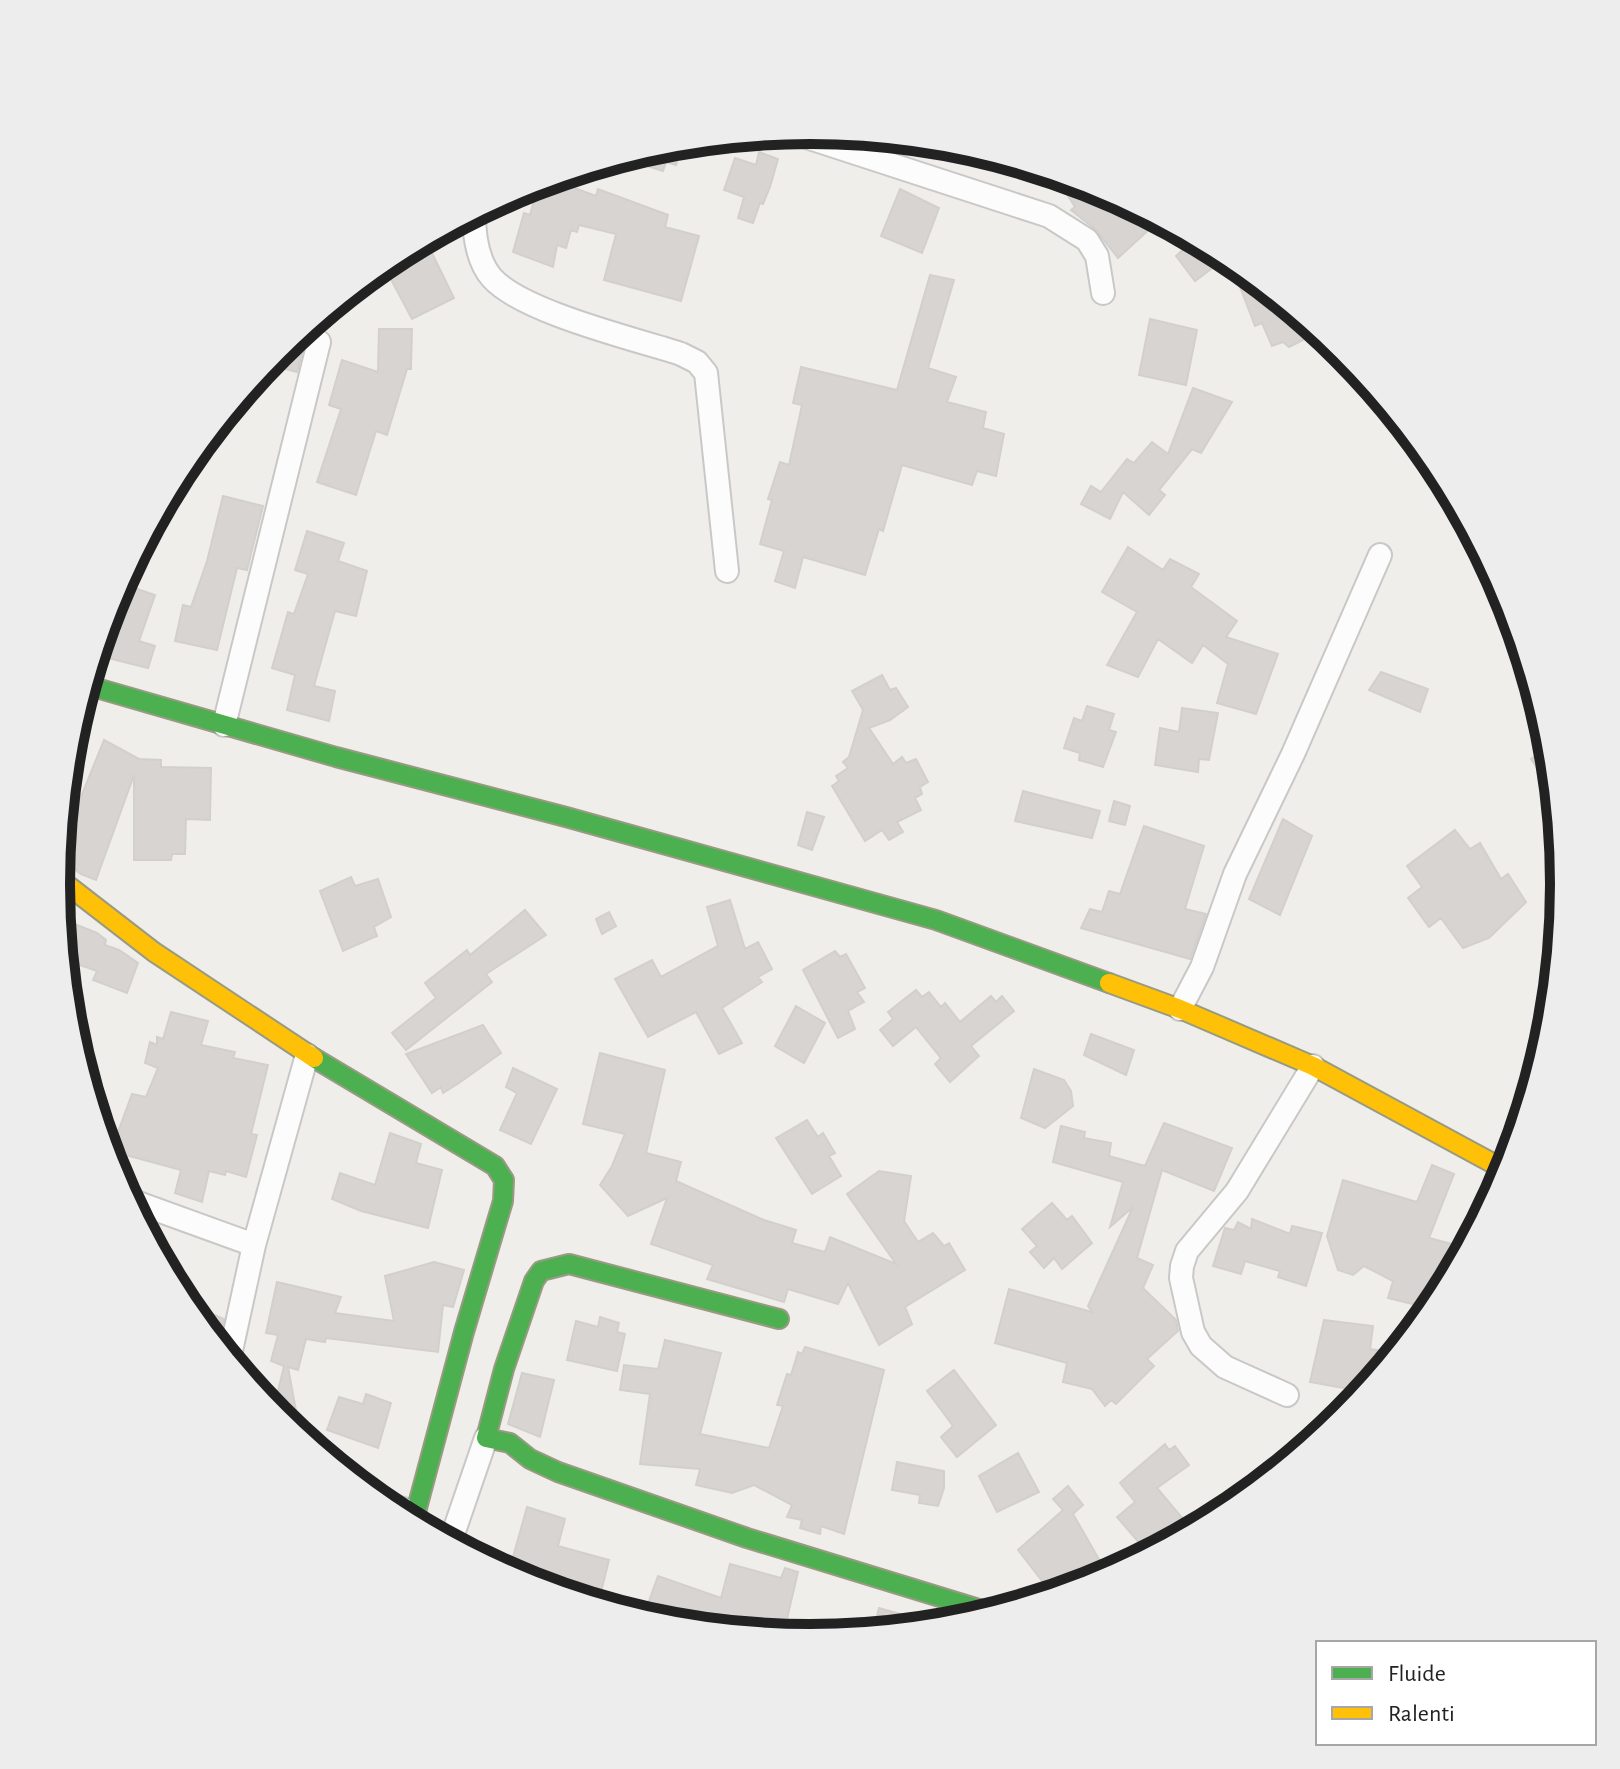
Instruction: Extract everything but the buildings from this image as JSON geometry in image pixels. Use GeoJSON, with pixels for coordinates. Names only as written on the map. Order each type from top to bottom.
{"type":"FeatureCollection","features":[{"type":"Feature","properties":{"kind":"street"},"geometry":{"type":"LineString","coordinates":[[830,145],[1049,216],[1087,240],[1097,256],[1103,293]]}},
{"type":"Feature","properties":{"kind":"street"},"geometry":{"type":"LineString","coordinates":[[474,226],[480,254],[491,277],[510,292],[534,306],[681,354],[697,362],[706,373],[727,571]]}},
{"type":"Feature","properties":{"kind":"street"},"geometry":{"type":"LineString","coordinates":[[224,725],[319,342]]}},
{"type":"Feature","properties":{"kind":"street"},"geometry":{"type":"LineString","coordinates":[[1180,1009],[1202,967],[1235,874],[1293,754],[1380,555]]}},
{"type":"Feature","properties":{"kind":"street"},"geometry":{"type":"LineString","coordinates":[[97,688],[936,920],[1180,1009],[1313,1066],[1495,1165]]}},
{"type":"Feature","properties":{"kind":"street"},"geometry":{"type":"LineString","coordinates":[[70,889],[98,914],[307,1055],[495,1166],[503,1175],[506,1191],[502,1207],[464,1332],[416,1510]]}},
{"type":"Feature","properties":{"kind":"street"},"geometry":{"type":"LineString","coordinates":[[232,1346],[254,1245],[307,1055]]}},
{"type":"Feature","properties":{"kind":"street"},"geometry":{"type":"LineString","coordinates":[[1287,1395],[1225,1367],[1201,1346],[1193,1332],[1181,1278],[1187,1251],[1237,1191],[1313,1066]]}},
{"type":"Feature","properties":{"kind":"street"},"geometry":{"type":"LineString","coordinates":[[143,1205],[254,1245]]}},
{"type":"Feature","properties":{"kind":"street"},"geometry":{"type":"LineString","coordinates":[[454,1532],[486,1438],[504,1369],[534,1281],[541,1271],[569,1264],[779,1319]]}},
{"type":"Feature","properties":{"kind":"street"},"geometry":{"type":"LineString","coordinates":[[486,1438],[510,1443],[530,1459],[558,1472],[955,1610]]}},
{"type":"Feature","properties":{"kind":"traffic: fast"},"geometry":{"type":"LineString","coordinates":[[97,688],[336,757],[936,920],[1109,983]]}},
{"type":"Feature","properties":{"kind":"traffic: fast"},"geometry":{"type":"LineString","coordinates":[[314,1058],[495,1166],[504,1180],[503,1201],[416,1511]]}},
{"type":"Feature","properties":{"kind":"traffic: fast"},"geometry":{"type":"LineString","coordinates":[[779,1319],[569,1264],[541,1271],[534,1281],[504,1369],[486,1438],[510,1443],[530,1459],[558,1472],[747,1538],[970,1606]]}},
{"type":"Feature","properties":{"kind":"traffic: slow"},"geometry":{"type":"LineString","coordinates":[[70,887],[154,952],[314,1058]]}},
{"type":"Feature","properties":{"kind":"traffic: slow"},"geometry":{"type":"LineString","coordinates":[[1109,983],[1180,1009],[1313,1066],[1495,1165]]}}]}
